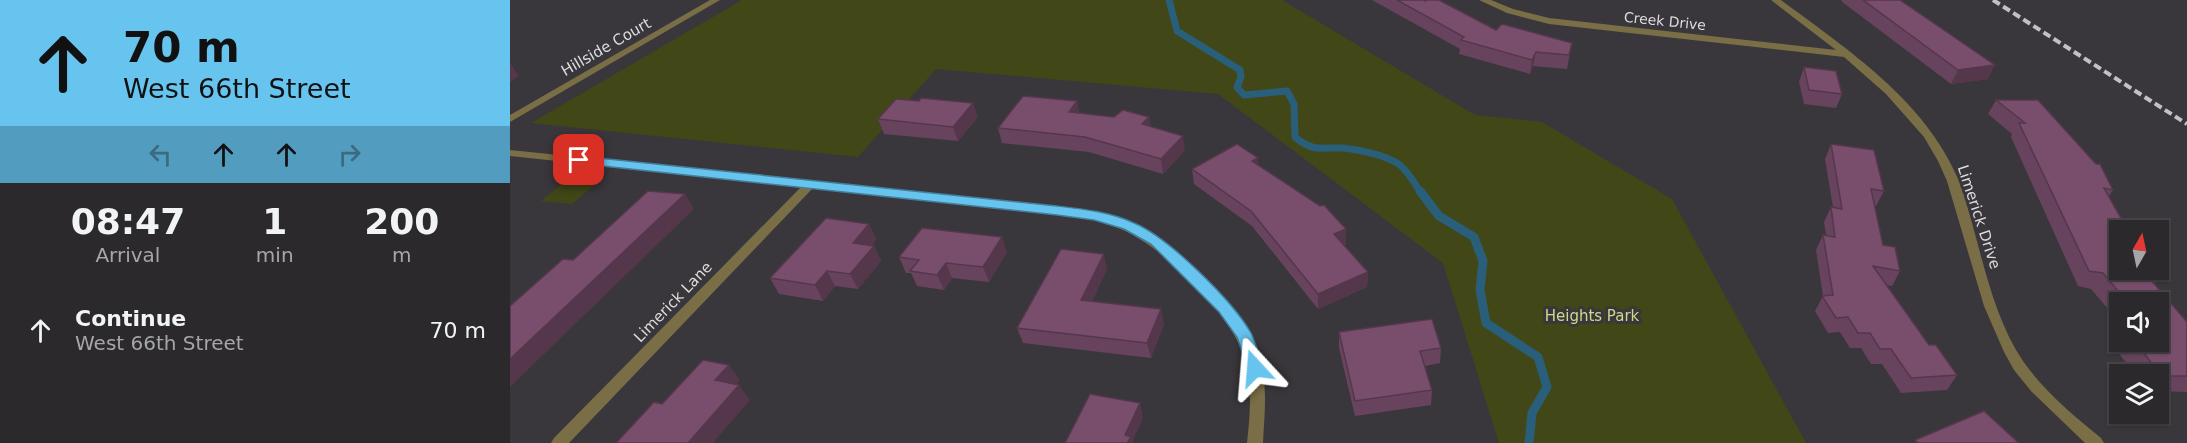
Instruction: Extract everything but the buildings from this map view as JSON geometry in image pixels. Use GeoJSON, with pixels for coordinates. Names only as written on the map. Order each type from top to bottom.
{"type":"FeatureCollection","features":[{"type":"Feature","properties":{"kind":"street","name":"Hillside Court"},"geometry":{"type":"LineString","coordinates":[[510,119],[716,0]]}},
{"type":"Feature","properties":{"kind":"street","name":"Creek Drive"},"geometry":{"type":"LineString","coordinates":[[1483,0],[1510,11],[1549,21],[1847,54]]}},
{"type":"Feature","properties":{"kind":"street","name":"Limerick Drive"},"geometry":{"type":"LineString","coordinates":[[1774,0],[1847,54],[1892,93],[1943,159],[1994,314],[2019,365],[2064,417],[2096,443]]}},
{"type":"Feature","properties":{"kind":"street"},"geometry":{"type":"LineString","coordinates":[[510,153],[1057,210],[1095,216],[1128,225],[1156,240],[1224,308],[1244,335],[1255,368],[1260,405],[1255,443]]}},
{"type":"Feature","properties":{"kind":"street","name":"Limerick Lane"},"geometry":{"type":"LineString","coordinates":[[560,443],[811,184]]}},
{"type":"Feature","properties":{"kind":"green space","name":"Heights Park"},"geometry":{"type":"Polygon","coordinates":[[[742,0],[1282,0],[1475,115],[1542,122],[1672,199],[1806,443],[1499,443],[1443,263],[1218,94],[936,69],[858,157],[531,123],[742,0]]]}},
{"type":"Feature","properties":{"kind":"green space"},"geometry":{"type":"Polygon","coordinates":[[[569,178],[598,182],[572,204],[541,201],[569,178]]]}},
{"type":"Feature","properties":{"kind":"waterway"},"geometry":{"type":"LineString","coordinates":[[1169,0],[1177,31],[1240,70],[1241,77],[1237,87],[1244,95],[1287,91],[1294,104],[1295,137],[1313,147],[1350,149],[1391,160],[1404,169],[1421,193]]}},
{"type":"Feature","properties":{"kind":"waterway"},"geometry":{"type":"LineString","coordinates":[[1420,191],[1439,216],[1474,237],[1483,261],[1480,290],[1486,323],[1538,357],[1547,387],[1532,413],[1529,443]]}},
{"type":"Feature","properties":{"kind":"railway"},"geometry":{"type":"LineString","coordinates":[[1993,0],[2187,124]]}},
{"type":"Feature","properties":{"kind":"route"},"geometry":{"type":"LineString","coordinates":[[579,160],[1057,210],[1095,216],[1128,225],[1156,240],[1224,308],[1244,335],[1255,368]]}}]}
